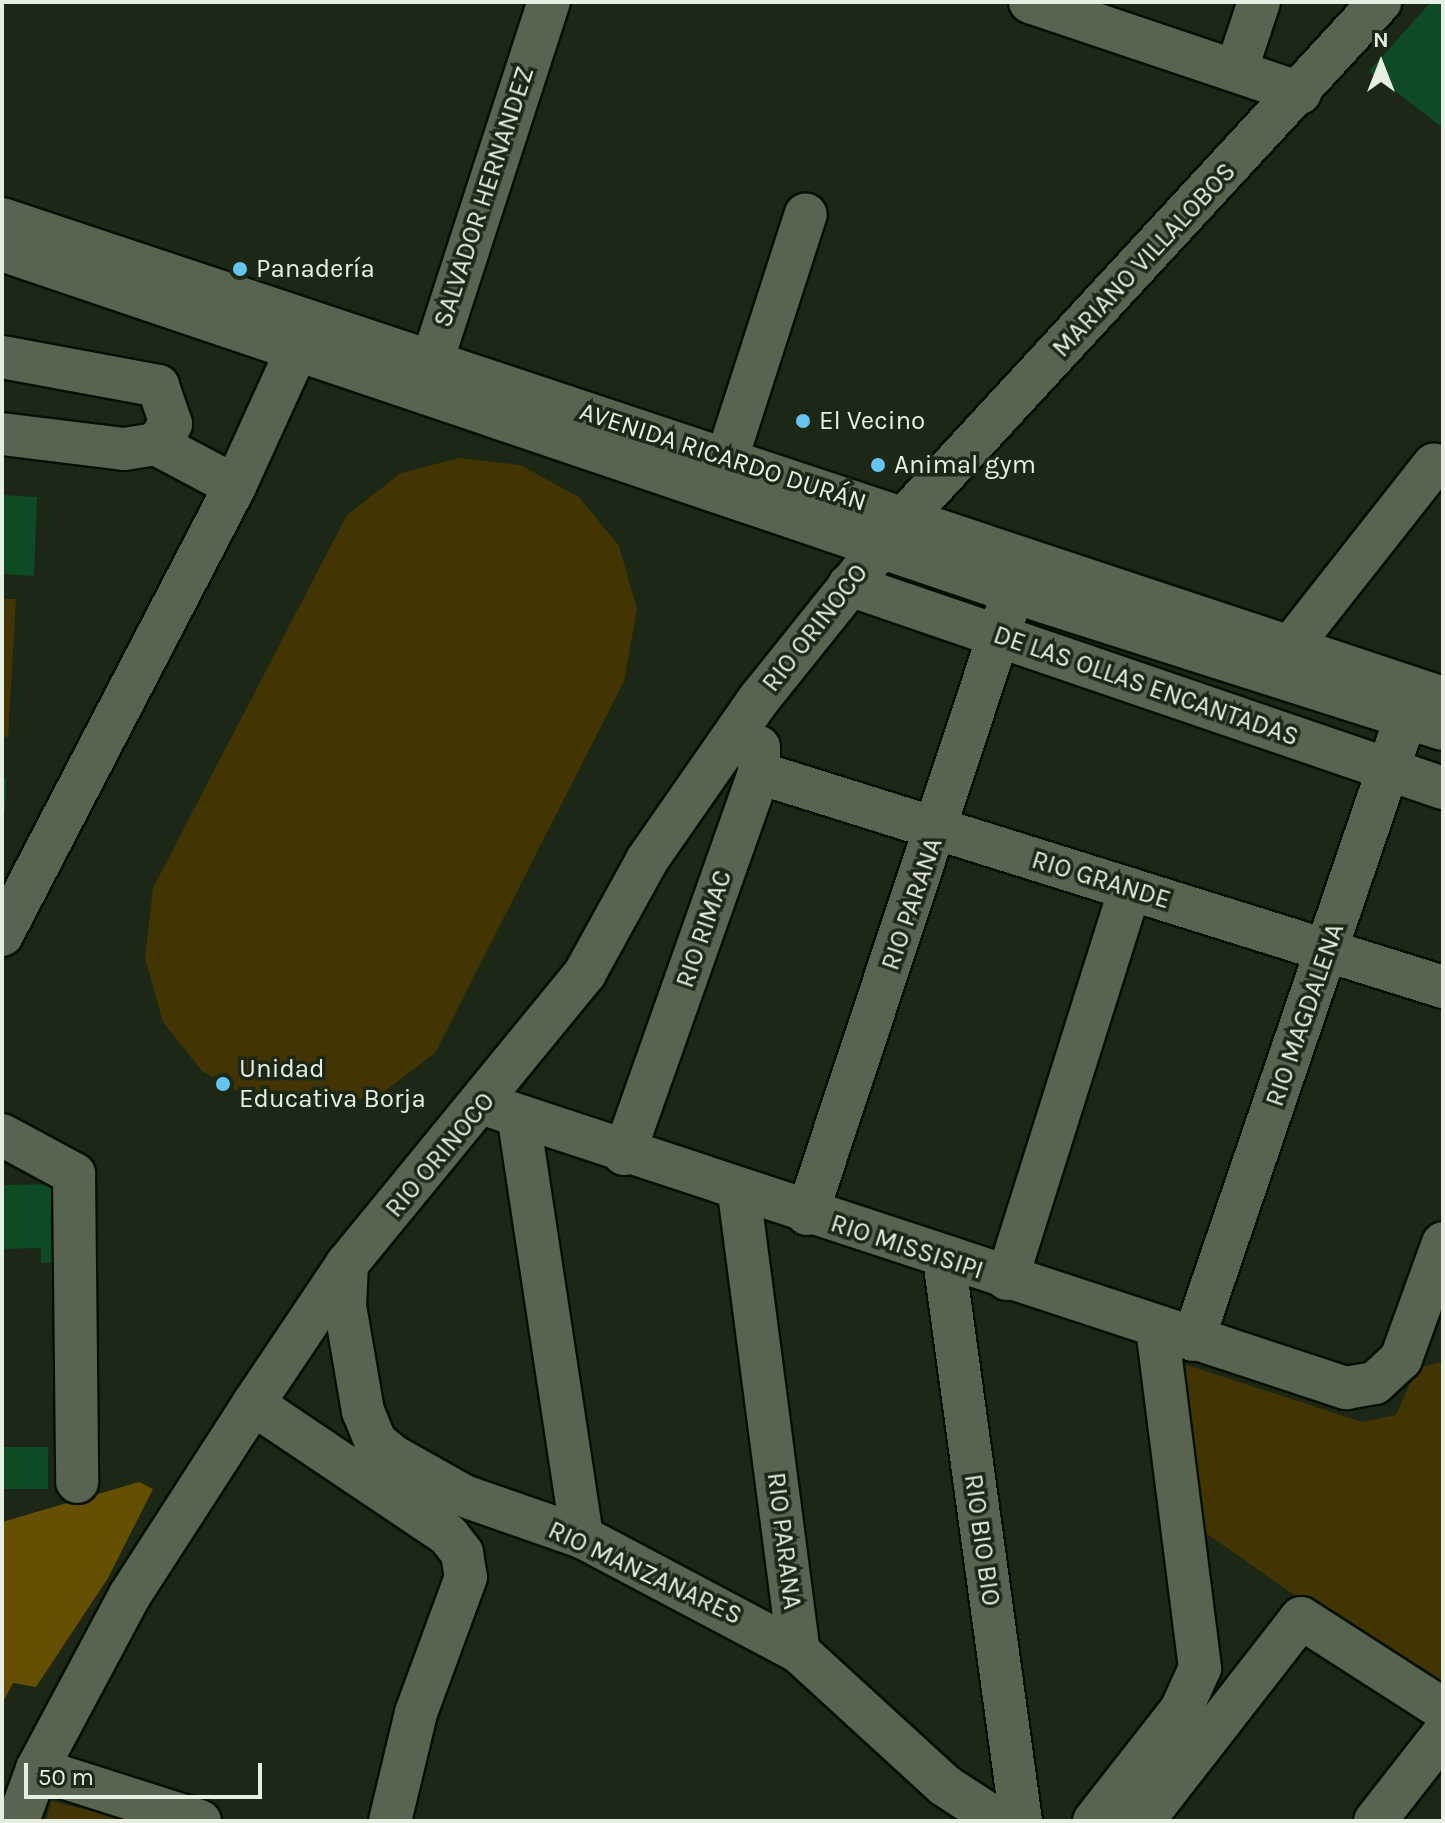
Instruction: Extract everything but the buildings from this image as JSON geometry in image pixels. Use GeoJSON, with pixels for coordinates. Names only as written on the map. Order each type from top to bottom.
{"type":"FeatureCollection","features":[{"type":"Feature","properties":{"kind":"street","name":"SALVADOR HERNANDEZ"},"geometry":{"type":"LineString","coordinates":[[427,377],[549,2]]}},
{"type":"Feature","properties":{"kind":"street"},"geometry":{"type":"LineString","coordinates":[[1030,2],[1085,10],[1300,93]]}},
{"type":"Feature","properties":{"kind":"street"},"geometry":{"type":"LineString","coordinates":[[1237,68],[1259,2]]}},
{"type":"Feature","properties":{"kind":"street","name":"MARIANO VILLALOBOS"},"geometry":{"type":"LineString","coordinates":[[892,531],[1300,93],[1380,2]]}},
{"type":"Feature","properties":{"kind":"street"},"geometry":{"type":"LineString","coordinates":[[727,458],[806,214]]}},
{"type":"Feature","properties":{"kind":"street","name":"AVENIDA RICARDO DURÁN"},"geometry":{"type":"LineString","coordinates":[[2,219],[427,377],[892,531],[1291,646],[1427,708]]}},
{"type":"Feature","properties":{"kind":"street","name":"AVENIDA RICARDO DURÁN"},"geometry":{"type":"LineString","coordinates":[[2,250],[297,350],[427,377],[727,458],[892,531],[1013,592],[1427,708]]}},
{"type":"Feature","properties":{"kind":"street"},"geometry":{"type":"LineString","coordinates":[[2,935],[235,486],[297,350]]}},
{"type":"Feature","properties":{"kind":"street"},"geometry":{"type":"LineString","coordinates":[[2,357],[158,386],[171,424],[156,444]]}},
{"type":"Feature","properties":{"kind":"street"},"geometry":{"type":"LineString","coordinates":[[2,434],[124,449],[156,444],[235,486]]}},
{"type":"Feature","properties":{"kind":"street"},"geometry":{"type":"LineString","coordinates":[[1291,646],[1434,464]]}},
{"type":"Feature","properties":{"kind":"street","name":"RIO ORINOCO"},"geometry":{"type":"LineString","coordinates":[[18,1821],[37,1769],[130,1595],[347,1264],[501,1112],[585,973],[647,860],[759,699],[892,531]]}},
{"type":"Feature","properties":{"kind":"street","name":"DE LAS OLLAS ENCANTADAS"},"geometry":{"type":"LineString","coordinates":[[849,585],[1443,788]]}},
{"type":"Feature","properties":{"kind":"street","name":"RIO PARANA"},"geometry":{"type":"LineString","coordinates":[[807,1214],[937,829],[996,634],[1013,592]]}},
{"type":"Feature","properties":{"kind":"street","name":"RIO RIMAC"},"geometry":{"type":"LineString","coordinates":[[624,1154],[759,773],[759,699]]}},
{"type":"Feature","properties":{"kind":"street","name":"RIO MAGDALENA"},"geometry":{"type":"LineString","coordinates":[[1094,1821],[1181,1710],[1200,1668],[1175,1334],[1327,950],[1388,770],[1427,708]]}},
{"type":"Feature","properties":{"kind":"street","name":"RIO GRANDE"},"geometry":{"type":"LineString","coordinates":[[759,773],[1443,987]]}},
{"type":"Feature","properties":{"kind":"street"},"geometry":{"type":"LineString","coordinates":[[1007,1279],[1130,889]]}},
{"type":"Feature","properties":{"kind":"street"},"geometry":{"type":"LineString","coordinates":[[501,1112],[582,1537]]}},
{"type":"Feature","properties":{"kind":"street","name":"RIO MISSISIPI"},"geometry":{"type":"LineString","coordinates":[[501,1112],[1331,1385],[1375,1383],[1430,1327]]}},
{"type":"Feature","properties":{"kind":"street"},"geometry":{"type":"LineString","coordinates":[[2,1135],[74,1174],[77,1482]]}},
{"type":"Feature","properties":{"kind":"street","name":"RIO PARANA"},"geometry":{"type":"LineString","coordinates":[[739,1192],[799,1652]]}},
{"type":"Feature","properties":{"kind":"street"},"geometry":{"type":"LineString","coordinates":[[1430,1327],[1443,1243]]}},
{"type":"Feature","properties":{"kind":"street","name":"RIO BIO BIO"},"geometry":{"type":"LineString","coordinates":[[944,1259],[1021,1821]]}},
{"type":"Feature","properties":{"kind":"street","name":"RIO MANZANARES"},"geometry":{"type":"LineString","coordinates":[[347,1264],[350,1340],[375,1441],[464,1496],[582,1537],[799,1652],[944,1785],[999,1821]]}},
{"type":"Feature","properties":{"kind":"street"},"geometry":{"type":"LineString","coordinates":[[253,1404],[448,1535],[462,1553],[466,1577],[416,1713],[390,1821]]}},
{"type":"Feature","properties":{"kind":"street"},"geometry":{"type":"LineString","coordinates":[[1143,1821],[1301,1618],[1443,1709]]}},
{"type":"Feature","properties":{"kind":"street"},"geometry":{"type":"LineString","coordinates":[[1375,1821],[1443,1734]]}},
{"type":"Feature","properties":{"kind":"street"},"geometry":{"type":"LineString","coordinates":[[37,1769],[200,1821]]}},
{"type":"Feature","properties":{"kind":"shaded area"},"geometry":{"type":"Polygon","coordinates":[[[459,458],[520,465],[579,497],[619,546],[637,609],[624,681],[435,1053],[382,1093],[322,1109],[253,1100],[202,1071],[163,1022],[145,958],[153,888],[347,515],[401,473],[459,458]]]}},
{"type":"Feature","properties":{"kind":"shaded area"},"geometry":{"type":"Polygon","coordinates":[[[2,599],[16,599],[8,737],[2,736],[2,599]]]}},
{"type":"Feature","properties":{"kind":"shaded area"},"geometry":{"type":"Polygon","coordinates":[[[1443,1362],[1443,1699],[1200,1529],[1174,1376],[1187,1365],[1362,1422],[1396,1415],[1417,1368],[1443,1362]]]}},
{"type":"Feature","properties":{"kind":"shaded area"},"geometry":{"type":"Polygon","coordinates":[[[139,1482],[153,1489],[108,1578],[36,1687],[13,1683],[2,1704],[2,1522],[139,1482]]]}},
{"type":"Feature","properties":{"kind":"shaded area"},"geometry":{"type":"Polygon","coordinates":[[[51,1801],[126,1819],[46,1821],[51,1801]]]}},
{"type":"Feature","properties":{"kind":"place","name":"Panadería"},"geometry":{"type":"Point","coordinates":[240,269]}},
{"type":"Feature","properties":{"kind":"place","name":"El Vecino"},"geometry":{"type":"Point","coordinates":[803,421]}},
{"type":"Feature","properties":{"kind":"place","name":"Animal gym"},"geometry":{"type":"Point","coordinates":[878,465]}},
{"type":"Feature","properties":{"kind":"place","name":"Unidad Educativa Borja"},"geometry":{"type":"Point","coordinates":[223,1084]}}]}
